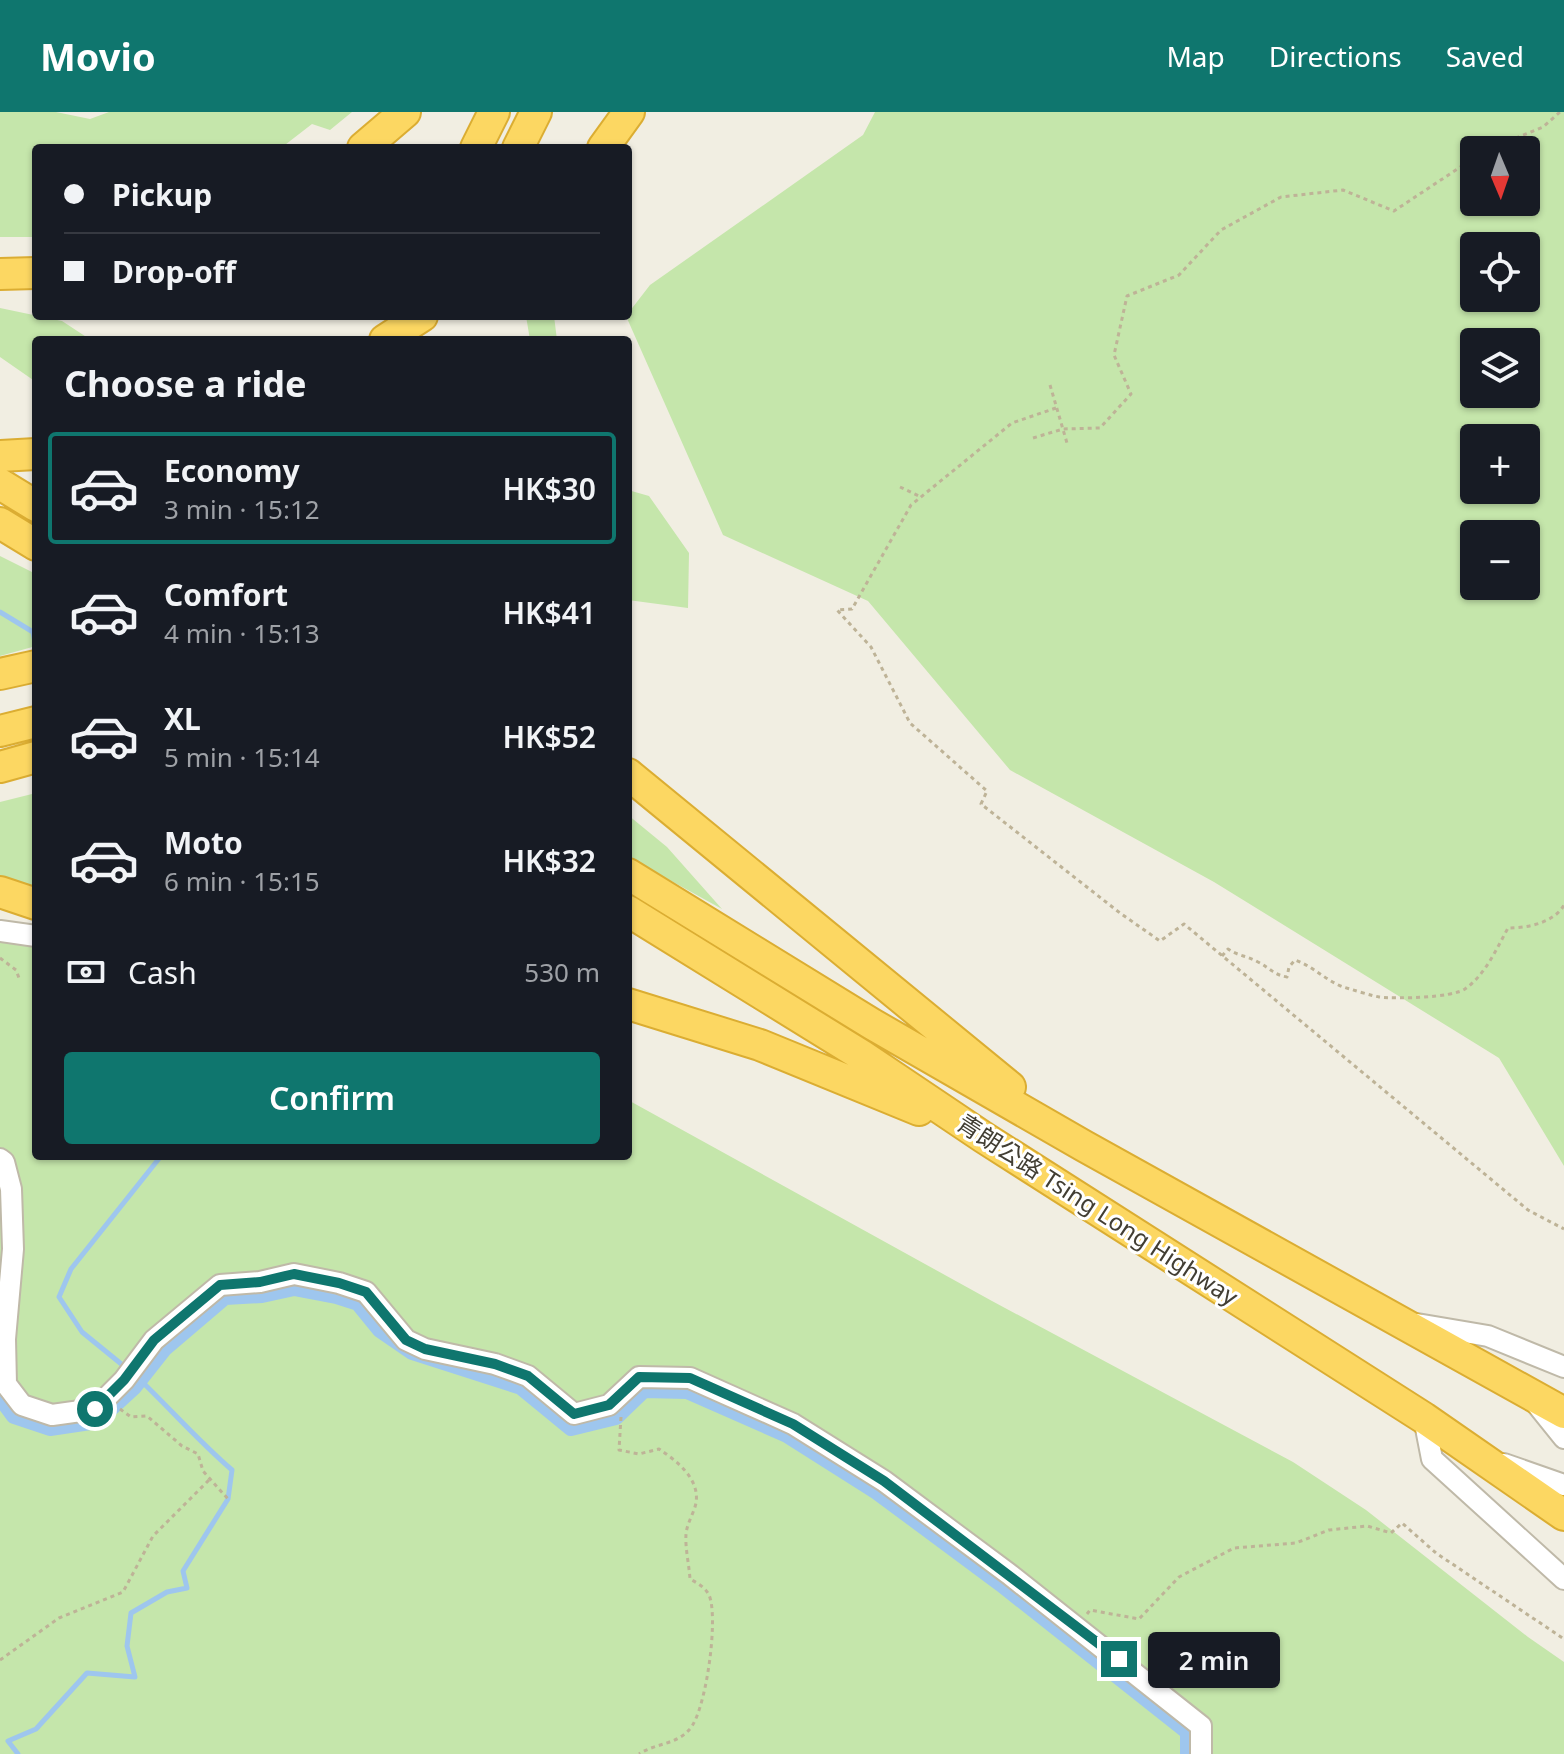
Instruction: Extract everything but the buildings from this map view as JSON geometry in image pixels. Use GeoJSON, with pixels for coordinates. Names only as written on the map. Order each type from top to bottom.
{"type":"FeatureCollection","features":[{"type":"Feature","properties":{"kind":"highway"},"geometry":{"type":"LineString","coordinates":[[368,144],[405,112]]}},
{"type":"Feature","properties":{"kind":"highway"},"geometry":{"type":"LineString","coordinates":[[478,144],[494,112]]}},
{"type":"Feature","properties":{"kind":"highway"},"geometry":{"type":"LineString","coordinates":[[520,144],[536,112]]}},
{"type":"Feature","properties":{"kind":"highway"},"geometry":{"type":"LineString","coordinates":[[606,144],[629,112]]}},
{"type":"Feature","properties":{"kind":"highway"},"geometry":{"type":"LineString","coordinates":[[0,274],[32,273]]}},
{"type":"Feature","properties":{"kind":"highway"},"geometry":{"type":"LineString","coordinates":[[390,336],[416,320]]}},
{"type":"Feature","properties":{"kind":"highway"},"geometry":{"type":"LineString","coordinates":[[0,456],[32,454]]}},
{"type":"Feature","properties":{"kind":"highway"},"geometry":{"type":"LineString","coordinates":[[0,484],[32,504]]}},
{"type":"Feature","properties":{"kind":"highway"},"geometry":{"type":"LineString","coordinates":[[0,523],[32,543]]}},
{"type":"Feature","properties":{"kind":"highway"},"geometry":{"type":"LineString","coordinates":[[0,674],[32,667]]}},
{"type":"Feature","properties":{"kind":"highway"},"geometry":{"type":"LineString","coordinates":[[0,731],[32,723]]}},
{"type":"Feature","properties":{"kind":"highway"},"geometry":{"type":"LineString","coordinates":[[0,767],[32,758]]}},
{"type":"Feature","properties":{"kind":"highway"},"geometry":{"type":"LineString","coordinates":[[632,777],[1084,1146]]}},
{"type":"Feature","properties":{"kind":"highway","name":"青朗公路 Tsing Long Highway"},"geometry":{"type":"LineString","coordinates":[[632,876],[872,1024],[1084,1146],[1564,1413]]}},
{"type":"Feature","properties":{"kind":"highway"},"geometry":{"type":"LineString","coordinates":[[0,892],[32,903]]}},
{"type":"Feature","properties":{"kind":"highway","name":"青朗公路 Tsing Long Highway"},"geometry":{"type":"LineString","coordinates":[[632,913],[861,1055],[983,1137],[1424,1418],[1564,1515]]}},
{"type":"Feature","properties":{"kind":"highway"},"geometry":{"type":"LineString","coordinates":[[632,1005],[760,1045],[983,1137]]}},
{"type":"Feature","properties":{"kind":"lane"},"geometry":{"type":"LineString","coordinates":[[0,931],[32,935]]}},
{"type":"Feature","properties":{"kind":"lane"},"geometry":{"type":"LineString","coordinates":[[0,1159],[4,1162],[11,1189],[13,1249],[5,1339],[6,1384],[22,1405],[52,1415],[95,1409],[124,1380],[154,1340],[220,1285],[260,1282],[294,1274],[366,1292],[406,1340],[425,1349],[495,1364],[528,1376],[574,1414],[609,1405],[639,1377],[690,1378],[793,1424],[884,1481],[1079,1628],[1201,1726],[1201,1754]]}},
{"type":"Feature","properties":{"kind":"lane"},"geometry":{"type":"LineString","coordinates":[[0,1212],[13,1249]]}},
{"type":"Feature","properties":{"kind":"lane"},"geometry":{"type":"LineString","coordinates":[[1401,1321],[1488,1336],[1564,1367]]}},
{"type":"Feature","properties":{"kind":"lane"},"geometry":{"type":"LineString","coordinates":[[1527,1393],[1564,1438]]}},
{"type":"Feature","properties":{"kind":"lane"},"geometry":{"type":"LineString","coordinates":[[1424,1418],[1432,1459],[1564,1579]]}},
{"type":"Feature","properties":{"kind":"lane"},"geometry":{"type":"LineString","coordinates":[[1478,1454],[1564,1485]]}},
{"type":"Feature","properties":{"kind":"path"},"geometry":{"type":"LineString","coordinates":[[1521,136],[1543,127],[1560,112]]}},
{"type":"Feature","properties":{"kind":"path"},"geometry":{"type":"LineString","coordinates":[[1033,438],[1063,429],[1100,428],[1131,394],[1114,355],[1127,296],[1179,275],[1221,230],[1281,197],[1343,190],[1394,211],[1460,167]]}},
{"type":"Feature","properties":{"kind":"path"},"geometry":{"type":"LineString","coordinates":[[1050,385],[1067,443]]}},
{"type":"Feature","properties":{"kind":"path"},"geometry":{"type":"LineString","coordinates":[[1056,408],[1012,423],[911,505],[852,609],[837,610],[871,647],[910,723],[987,791],[981,804],[1160,941],[1184,924],[1528,1210],[1564,1229]]}},
{"type":"Feature","properties":{"kind":"path"},"geometry":{"type":"LineString","coordinates":[[900,487],[921,497]]}},
{"type":"Feature","properties":{"kind":"path"},"geometry":{"type":"LineString","coordinates":[[1222,956],[1228,949],[1239,957],[1257,961],[1276,976],[1287,977],[1289,967],[1295,960],[1346,988],[1376,997],[1441,996],[1462,991],[1473,982],[1508,928],[1534,925],[1560,912],[1564,905]]}},
{"type":"Feature","properties":{"kind":"path"},"geometry":{"type":"LineString","coordinates":[[0,958],[16,970],[19,978]]}},
{"type":"Feature","properties":{"kind":"path"},"geometry":{"type":"LineString","coordinates":[[128,1400],[119,1408],[131,1417],[147,1416],[182,1446],[198,1454],[203,1471],[228,1499]]}},
{"type":"Feature","properties":{"kind":"path"},"geometry":{"type":"LineString","coordinates":[[621,1418],[619,1450],[639,1454],[659,1449],[674,1457],[681,1470],[693,1480],[697,1489],[695,1506],[686,1533],[690,1579],[709,1595],[712,1617],[710,1663],[693,1727],[676,1742],[639,1754]]}},
{"type":"Feature","properties":{"kind":"path"},"geometry":{"type":"LineString","coordinates":[[0,1660],[59,1618],[123,1592],[153,1536],[210,1479]]}},
{"type":"Feature","properties":{"kind":"path"},"geometry":{"type":"LineString","coordinates":[[1079,1628],[1090,1610],[1139,1619],[1179,1577],[1234,1548],[1296,1543],[1329,1530],[1367,1526],[1391,1533],[1402,1523],[1436,1553],[1564,1639]]}},
{"type":"Feature","properties":{"kind":"green space"},"geometry":{"type":"Polygon","coordinates":[[[0,112],[56,112],[90,119],[109,112],[352,112],[330,130],[312,124],[286,144],[32,144],[32,237],[0,237],[0,112]]]}},
{"type":"Feature","properties":{"kind":"green space"},"geometry":{"type":"Polygon","coordinates":[[[875,112],[1564,112],[1564,1166],[1499,1058],[1214,882],[1010,770],[868,601],[723,535],[628,320],[632,320],[632,308],[650,285],[863,135],[875,112]]]}},
{"type":"Feature","properties":{"kind":"green space"},"geometry":{"type":"Polygon","coordinates":[[[0,308],[32,315],[32,320],[62,321],[85,336],[32,336],[32,379],[0,357],[0,308]]]}},
{"type":"Feature","properties":{"kind":"green space"},"geometry":{"type":"Polygon","coordinates":[[[527,320],[554,320],[556,336],[529,336],[527,320]]]}},
{"type":"Feature","properties":{"kind":"green space"},"geometry":{"type":"Polygon","coordinates":[[[632,491],[649,496],[689,553],[688,608],[632,601],[632,491]]]}},
{"type":"Feature","properties":{"kind":"green space"},"geometry":{"type":"Polygon","coordinates":[[[0,556],[32,572],[32,647],[0,656],[0,556]]]}},
{"type":"Feature","properties":{"kind":"green space"},"geometry":{"type":"Polygon","coordinates":[[[32,794],[32,898],[0,886],[0,802],[32,794]]]}},
{"type":"Feature","properties":{"kind":"green space"},"geometry":{"type":"Polygon","coordinates":[[[632,818],[667,847],[722,909],[632,859],[632,818]]]}},
{"type":"Feature","properties":{"kind":"green space"},"geometry":{"type":"Polygon","coordinates":[[[0,930],[32,942],[32,1160],[632,1160],[632,1102],[992,1301],[1293,1462],[1366,1510],[1564,1662],[1564,1754],[0,1754],[0,930]]]}},
{"type":"Feature","properties":{"kind":"waterway"},"geometry":{"type":"LineString","coordinates":[[0,612],[32,631]]}},
{"type":"Feature","properties":{"kind":"waterway"},"geometry":{"type":"LineString","coordinates":[[125,1367],[82,1332],[59,1297],[71,1269],[158,1160]]}},
{"type":"Feature","properties":{"kind":"waterway"},"geometry":{"type":"LineString","coordinates":[[0,1397],[14,1416],[50,1428],[97,1421],[134,1387],[164,1349],[225,1297],[262,1295],[294,1288],[358,1303],[380,1330],[412,1352],[521,1387],[571,1428],[616,1417],[644,1390],[687,1391],[787,1435],[877,1492],[1001,1584],[1188,1732],[1188,1754]]}},
{"type":"Feature","properties":{"kind":"waterway"},"geometry":{"type":"LineString","coordinates":[[18,1754],[8,1741],[36,1729],[87,1673],[135,1677],[127,1646],[131,1613],[167,1592],[187,1588],[183,1571],[228,1499],[232,1470],[133,1373]]}},
{"type":"Feature","properties":{"kind":"route"},"geometry":{"type":"LineString","coordinates":[[95,1409],[124,1380],[154,1340],[220,1285],[260,1282],[294,1274],[339,1283],[366,1292],[406,1340],[425,1349],[461,1355],[528,1376],[574,1414],[609,1405],[639,1377],[690,1378],[793,1424],[884,1481],[1119,1659]]}}]}
